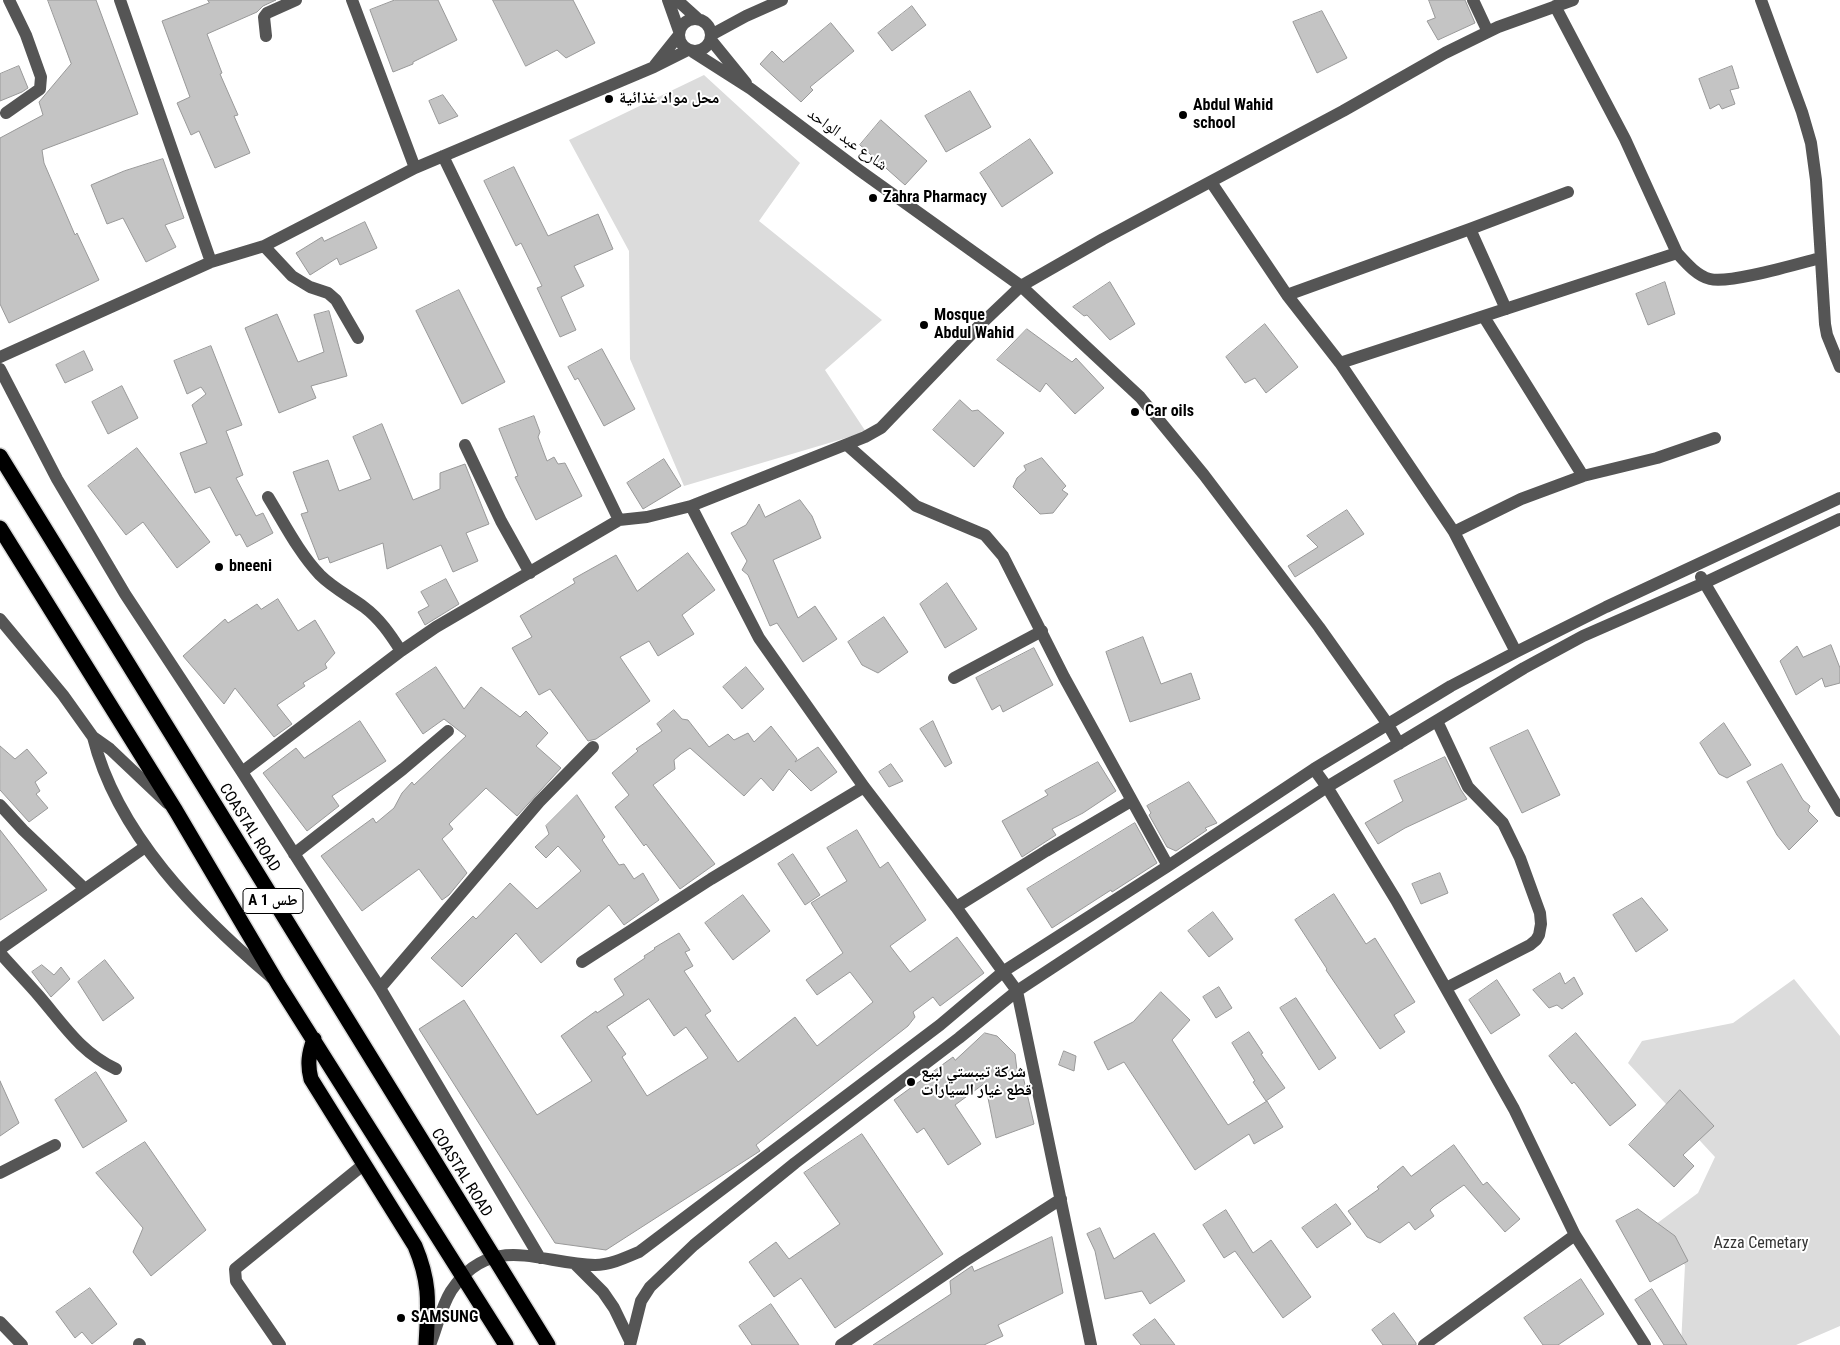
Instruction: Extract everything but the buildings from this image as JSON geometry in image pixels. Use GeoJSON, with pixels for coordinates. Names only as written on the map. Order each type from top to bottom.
{"type":"FeatureCollection","features":[{"type":"Feature","properties":{"kind":"highway","name":"COASTAL ROAD"},"geometry":{"type":"LineString","coordinates":[[0,456],[548,1345]]}},
{"type":"Feature","properties":{"kind":"highway","name":"A 1 طس"},"geometry":{"type":"LineString","coordinates":[[0,528],[176,811],[278,984],[506,1345]]}},
{"type":"Feature","properties":{"kind":"highway"},"geometry":{"type":"LineString","coordinates":[[314,1039],[308,1061],[311,1079],[415,1246],[424,1267],[428,1288],[426,1345]]}},
{"type":"Feature","properties":{"kind":"street"},"geometry":{"type":"LineString","coordinates":[[6,113],[40,89],[41,77],[26,35],[9,0]]}},
{"type":"Feature","properties":{"kind":"street"},"geometry":{"type":"LineString","coordinates":[[120,0],[211,262]]}},
{"type":"Feature","properties":{"kind":"street"},"geometry":{"type":"LineString","coordinates":[[266,36],[264,17],[267,13],[296,0]]}},
{"type":"Feature","properties":{"kind":"street"},"geometry":{"type":"LineString","coordinates":[[352,0],[415,168]]}},
{"type":"Feature","properties":{"kind":"street"},"geometry":{"type":"LineString","coordinates":[[668,0],[681,44],[691,51],[698,52],[706,48],[711,38],[746,16],[782,0]]}},
{"type":"Feature","properties":{"kind":"street"},"geometry":{"type":"LineString","coordinates":[[677,0],[709,26],[711,38]]}},
{"type":"Feature","properties":{"kind":"street"},"geometry":{"type":"LineString","coordinates":[[1473,0],[1488,32]]}},
{"type":"Feature","properties":{"kind":"street"},"geometry":{"type":"LineString","coordinates":[[242,772],[401,651],[436,627],[619,520],[647,517],[690,506],[846,445],[881,428],[980,325],[1021,286],[1343,111],[1445,53],[1488,32],[1573,0]]}},
{"type":"Feature","properties":{"kind":"street"},"geometry":{"type":"LineString","coordinates":[[1761,0],[1799,103],[1811,143],[1816,180],[1820,258],[1827,335],[1840,367]]}},
{"type":"Feature","properties":{"kind":"street"},"geometry":{"type":"LineString","coordinates":[[1555,6],[1624,139],[1677,253],[1689,266],[1709,279],[1718,280],[1740,277],[1820,258]]}},
{"type":"Feature","properties":{"kind":"street"},"geometry":{"type":"LineString","coordinates":[[654,67],[679,33],[681,27],[688,20],[702,21],[746,16]]}},
{"type":"Feature","properties":{"kind":"street","name":"شارع عبد الواحد"},"geometry":{"type":"LineString","coordinates":[[711,38],[751,89]]}},
{"type":"Feature","properties":{"kind":"street"},"geometry":{"type":"LineString","coordinates":[[0,358],[211,262],[264,246],[415,168],[691,51]]}},
{"type":"Feature","properties":{"kind":"street","name":"شارع عبد الواحد"},"geometry":{"type":"LineString","coordinates":[[691,51],[751,89],[859,170],[1021,286],[1140,397],[1204,475],[1268,558],[1388,723],[1399,744]]}},
{"type":"Feature","properties":{"kind":"street"},"geometry":{"type":"LineString","coordinates":[[443,156],[619,520]]}},
{"type":"Feature","properties":{"kind":"street"},"geometry":{"type":"LineString","coordinates":[[1210,182],[1287,294],[1340,363],[1454,532],[1516,652]]}},
{"type":"Feature","properties":{"kind":"street"},"geometry":{"type":"LineString","coordinates":[[1287,294],[1470,230],[1568,192]]}},
{"type":"Feature","properties":{"kind":"street"},"geometry":{"type":"LineString","coordinates":[[1470,230],[1506,309]]}},
{"type":"Feature","properties":{"kind":"street"},"geometry":{"type":"LineString","coordinates":[[264,246],[292,276],[310,287],[328,293],[336,300],[358,338]]}},
{"type":"Feature","properties":{"kind":"street"},"geometry":{"type":"LineString","coordinates":[[1340,363],[1677,253]]}},
{"type":"Feature","properties":{"kind":"street"},"geometry":{"type":"LineString","coordinates":[[1484,317],[1583,476]]}},
{"type":"Feature","properties":{"kind":"street"},"geometry":{"type":"LineString","coordinates":[[0,369],[57,479],[116,577],[380,988],[540,1258]]}},
{"type":"Feature","properties":{"kind":"street"},"geometry":{"type":"LineString","coordinates":[[1454,532],[1521,499],[1583,476],[1657,458],[1715,438]]}},
{"type":"Feature","properties":{"kind":"street"},"geometry":{"type":"LineString","coordinates":[[465,445],[530,573]]}},
{"type":"Feature","properties":{"kind":"street"},"geometry":{"type":"LineString","coordinates":[[846,445],[916,506],[985,536],[1003,556],[1064,677],[1168,866]]}},
{"type":"Feature","properties":{"kind":"street"},"geometry":{"type":"LineString","coordinates":[[268,497],[306,558],[320,575],[363,606],[384,624],[401,651]]}},
{"type":"Feature","properties":{"kind":"street"},"geometry":{"type":"LineString","coordinates":[[430,1345],[451,1292],[477,1266],[493,1258],[516,1254],[597,1265],[618,1261],[639,1252],[940,1024],[1004,972],[1314,769],[1451,686],[1516,652],[1606,607],[1840,498]]}},
{"type":"Feature","properties":{"kind":"street"},"geometry":{"type":"LineString","coordinates":[[690,506],[760,638],[864,787],[956,907],[1017,991],[1091,1345]]}},
{"type":"Feature","properties":{"kind":"street"},"geometry":{"type":"LineString","coordinates":[[630,1343],[641,1301],[650,1287],[694,1245],[795,1163],[959,1038],[1017,991],[1327,787],[1524,668],[1583,636],[1704,583],[1840,519]]}},
{"type":"Feature","properties":{"kind":"street"},"geometry":{"type":"LineString","coordinates":[[1696,566],[1704,583],[1840,812]]}},
{"type":"Feature","properties":{"kind":"street"},"geometry":{"type":"LineString","coordinates":[[0,619],[64,695],[93,737],[110,750],[176,811]]}},
{"type":"Feature","properties":{"kind":"street"},"geometry":{"type":"LineString","coordinates":[[954,678],[1042,631]]}},
{"type":"Feature","properties":{"kind":"street"},"geometry":{"type":"LineString","coordinates":[[1437,721],[1468,787],[1503,822],[1520,858],[1540,913],[1541,924],[1536,940],[1530,945],[1446,988]]}},
{"type":"Feature","properties":{"kind":"street"},"geometry":{"type":"LineString","coordinates":[[294,854],[404,769],[448,731]]}},
{"type":"Feature","properties":{"kind":"street"},"geometry":{"type":"LineString","coordinates":[[93,737],[99,761],[122,808],[144,846],[200,911],[278,984]]}},
{"type":"Feature","properties":{"kind":"street"},"geometry":{"type":"LineString","coordinates":[[380,988],[540,802],[593,747]]}},
{"type":"Feature","properties":{"kind":"street"},"geometry":{"type":"LineString","coordinates":[[1314,769],[1396,900],[1514,1109],[1575,1235],[1645,1345]]}},
{"type":"Feature","properties":{"kind":"street"},"geometry":{"type":"LineString","coordinates":[[582,962],[711,878],[864,787]]}},
{"type":"Feature","properties":{"kind":"street"},"geometry":{"type":"LineString","coordinates":[[956,907],[1131,801]]}},
{"type":"Feature","properties":{"kind":"street"},"geometry":{"type":"LineString","coordinates":[[0,805],[23,830],[85,889]]}},
{"type":"Feature","properties":{"kind":"street"},"geometry":{"type":"LineString","coordinates":[[0,949],[144,846]]}},
{"type":"Feature","properties":{"kind":"street"},"geometry":{"type":"LineString","coordinates":[[0,953],[75,1040],[99,1061],[116,1069]]}},
{"type":"Feature","properties":{"kind":"street"},"geometry":{"type":"LineString","coordinates":[[0,1173],[55,1145]]}},
{"type":"Feature","properties":{"kind":"street"},"geometry":{"type":"LineString","coordinates":[[280,1345],[236,1281],[236,1269],[363,1165]]}},
{"type":"Feature","properties":{"kind":"street"},"geometry":{"type":"LineString","coordinates":[[841,1345],[963,1262],[1061,1199]]}},
{"type":"Feature","properties":{"kind":"street"},"geometry":{"type":"LineString","coordinates":[[1424,1345],[1575,1235]]}},
{"type":"Feature","properties":{"kind":"street"},"geometry":{"type":"LineString","coordinates":[[574,1263],[603,1292],[614,1308],[630,1343]]}},
{"type":"Feature","properties":{"kind":"street"},"geometry":{"type":"LineString","coordinates":[[0,1322],[22,1345]]}},
{"type":"Feature","properties":{"kind":"green space"},"geometry":{"type":"Polygon","coordinates":[[[704,75],[800,163],[759,221],[882,320],[825,370],[866,432],[684,486],[630,359],[629,251],[569,140],[704,75]]]}},
{"type":"Feature","properties":{"kind":"green space","name":"Azza Cemetary"},"geometry":{"type":"Polygon","coordinates":[[[1794,979],[1840,1036],[1840,1326],[1796,1345],[1681,1345],[1685,1265],[1648,1230],[1698,1193],[1715,1157],[1628,1063],[1642,1041],[1733,1023],[1794,979]]]}},
{"type":"Feature","properties":{"kind":"place","name":"محل مواد غذائية"},"geometry":{"type":"Point","coordinates":[609,99]}},
{"type":"Feature","properties":{"kind":"place","name":"Abdul Wahid school"},"geometry":{"type":"Point","coordinates":[1183,115]}},
{"type":"Feature","properties":{"kind":"place","name":"Zahra Pharmacy"},"geometry":{"type":"Point","coordinates":[873,198]}},
{"type":"Feature","properties":{"kind":"place","name":"Mosque Abdul Wahid"},"geometry":{"type":"Point","coordinates":[924,325]}},
{"type":"Feature","properties":{"kind":"place","name":"Car oils"},"geometry":{"type":"Point","coordinates":[1135,412]}},
{"type":"Feature","properties":{"kind":"place","name":"bneeni"},"geometry":{"type":"Point","coordinates":[219,567]}},
{"type":"Feature","properties":{"kind":"place","name":"شركة تيبستي لبيع قطع غيار السيارات"},"geometry":{"type":"Point","coordinates":[911,1082]}},
{"type":"Feature","properties":{"kind":"place","name":"SAMSUNG"},"geometry":{"type":"Point","coordinates":[401,1318]}}]}
